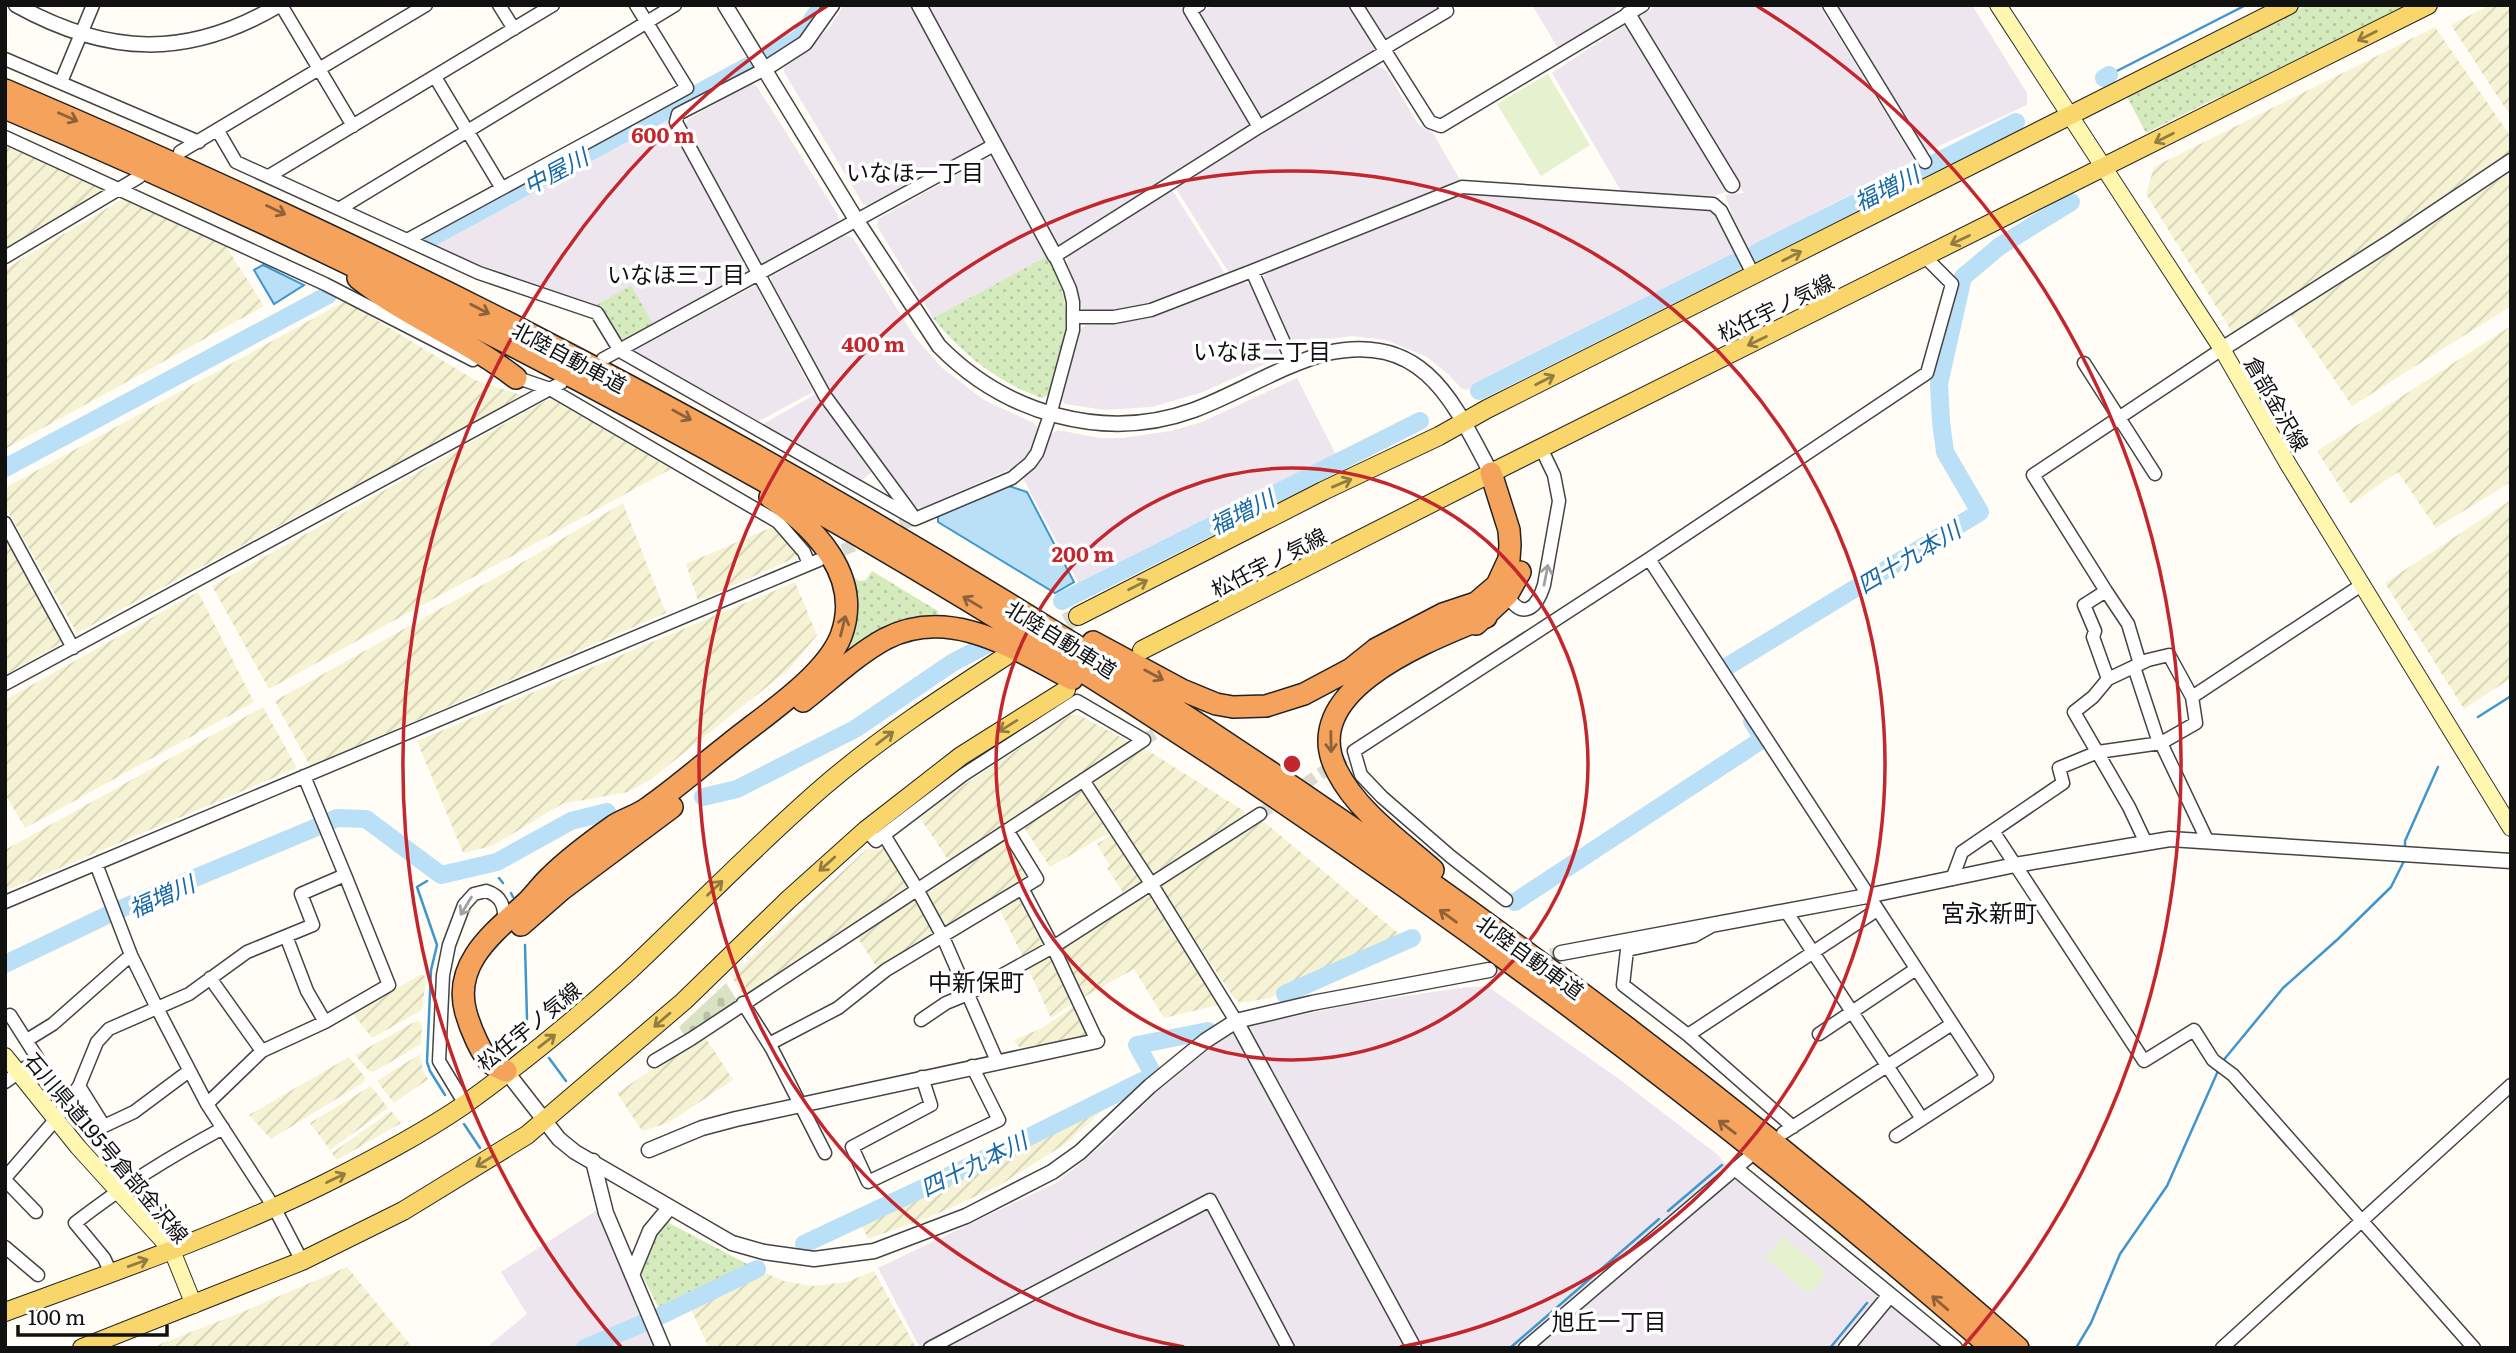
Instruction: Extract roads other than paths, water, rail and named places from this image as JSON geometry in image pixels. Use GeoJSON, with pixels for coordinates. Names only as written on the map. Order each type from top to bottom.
{"type":"FeatureCollection","features":[{"type":"Feature","properties":{"kind":"highway","name":"北陸自動車道"},"geometry":{"type":"LineString","coordinates":[[5,90],[281,212],[515,327],[772,465],[1058,635],[1275,776],[1443,891],[1603,1009],[1811,1174],[2018,1348]]}},
{"type":"Feature","properties":{"kind":"highway","name":"北陸自動車道"},"geometry":{"type":"LineString","coordinates":[[5,108],[328,253],[519,348],[630,406],[903,560],[1039,643],[1248,777],[1443,913],[1603,1030],[1825,1206],[1992,1348]]}},
{"type":"Feature","properties":{"kind":"highway"},"geometry":{"type":"LineString","coordinates":[[328,253],[382,297],[495,362],[516,378]]}},
{"type":"Feature","properties":{"kind":"highway"},"geometry":{"type":"LineString","coordinates":[[506,1071],[491,1064],[478,1042],[469,1022],[463,992],[473,958],[485,941],[504,922],[561,890],[624,841],[806,682],[819,669],[840,638],[845,622],[845,589],[841,573],[815,534],[780,504],[709,457],[556,372],[519,348]]}},
{"type":"Feature","properties":{"kind":"highway"},"geometry":{"type":"LineString","coordinates":[[942,564],[1182,690],[1216,704],[1250,708],[1283,702],[1326,684],[1355,676],[1387,675],[1458,640],[1497,585],[1509,559],[1509,530],[1491,473]]}},
{"type":"Feature","properties":{"kind":"highway"},"geometry":{"type":"LineString","coordinates":[[1491,473],[1511,500],[1524,541],[1521,569],[1507,595],[1481,610],[1443,614],[1376,649],[1355,676],[1339,705],[1330,730],[1331,757],[1347,788],[1385,828],[1435,872],[1571,979],[1603,1009]]}},
{"type":"Feature","properties":{"kind":"highway"},"geometry":{"type":"LineString","coordinates":[[652,814],[870,649],[904,631],[920,627],[952,627],[1008,645],[1248,777]]}},
{"type":"Feature","properties":{"kind":"highway"},"geometry":{"type":"LineString","coordinates":[[506,1071],[502,1057],[480,1017],[477,981],[492,951],[532,907]]}},
{"type":"Feature","properties":{"kind":"main road","name":"倉部金沢線"},"geometry":{"type":"LineString","coordinates":[[1998,5],[2106,167],[2222,349],[2288,464],[2511,828]]}},
{"type":"Feature","properties":{"kind":"main road","name":"松任宇ノ気線"},"geometry":{"type":"LineString","coordinates":[[1078,615],[2289,5]]}},
{"type":"Feature","properties":{"kind":"main road","name":"松任宇ノ気線"},"geometry":{"type":"LineString","coordinates":[[1142,650],[2428,5]]}},
{"type":"Feature","properties":{"kind":"main road","name":"松任宇ノ気線"},"geometry":{"type":"LineString","coordinates":[[5,1312],[171,1251],[275,1209],[377,1158],[465,1104],[595,1001],[824,786],[905,723],[1006,656]]}},
{"type":"Feature","properties":{"kind":"main road"},"geometry":{"type":"LineString","coordinates":[[82,1348],[302,1261],[402,1211],[527,1135],[684,1001],[788,900],[866,830],[961,756],[1066,690]]}},
{"type":"Feature","properties":{"kind":"main road","name":"石川県道195号倉部金沢線"},"geometry":{"type":"LineString","coordinates":[[5,1056],[12,1078],[56,1119],[171,1251],[194,1304]]}},
{"type":"Feature","properties":{"kind":"street"},"geometry":{"type":"LineString","coordinates":[[16,5],[82,33],[126,44],[181,43],[211,37],[240,26],[280,5],[353,126]]}},
{"type":"Feature","properties":{"kind":"street"},"geometry":{"type":"LineString","coordinates":[[61,82],[93,5]]}},
{"type":"Feature","properties":{"kind":"street"},"geometry":{"type":"LineString","coordinates":[[180,152],[426,5]]}},
{"type":"Feature","properties":{"kind":"street"},"geometry":{"type":"LineString","coordinates":[[499,5],[514,29]]}},
{"type":"Feature","properties":{"kind":"street"},"geometry":{"type":"LineString","coordinates":[[269,176],[554,5]]}},
{"type":"Feature","properties":{"kind":"street"},"geometry":{"type":"LineString","coordinates":[[407,240],[687,88],[636,5]]}},
{"type":"Feature","properties":{"kind":"street"},"geometry":{"type":"LineString","coordinates":[[339,209],[675,5]]}},
{"type":"Feature","properties":{"kind":"street"},"geometry":{"type":"LineString","coordinates":[[724,5],[857,221],[939,346],[987,387],[1004,397],[1050,415],[1096,423],[1133,422],[1161,419],[1206,405],[1327,353],[1351,349],[1376,351],[1401,358],[1432,377],[1464,422],[1491,473]]}},
{"type":"Feature","properties":{"kind":"street"},"geometry":{"type":"LineString","coordinates":[[832,5],[805,43],[678,114],[676,122],[825,396],[915,519]]}},
{"type":"Feature","properties":{"kind":"street"},"geometry":{"type":"LineString","coordinates":[[915,519],[1018,473],[1037,453],[1071,341],[1074,317],[1070,289],[1055,256],[919,5]]}},
{"type":"Feature","properties":{"kind":"street"},"geometry":{"type":"LineString","coordinates":[[1199,5],[1190,10],[1259,127]]}},
{"type":"Feature","properties":{"kind":"street"},"geometry":{"type":"LineString","coordinates":[[1356,5],[1430,122],[1441,126],[1625,10],[1643,5]]}},
{"type":"Feature","properties":{"kind":"street"},"geometry":{"type":"LineString","coordinates":[[1055,256],[1447,11],[1444,5]]}},
{"type":"Feature","properties":{"kind":"street"},"geometry":{"type":"LineString","coordinates":[[1829,5],[1925,162]]}},
{"type":"Feature","properties":{"kind":"street"},"geometry":{"type":"LineString","coordinates":[[1625,10],[1732,185]]}},
{"type":"Feature","properties":{"kind":"street"},"geometry":{"type":"LineString","coordinates":[[5,59],[199,142]]}},
{"type":"Feature","properties":{"kind":"street"},"geometry":{"type":"LineString","coordinates":[[435,76],[501,187]]}},
{"type":"Feature","properties":{"kind":"street"},"geometry":{"type":"LineString","coordinates":[[218,131],[236,162],[479,273],[597,313],[620,351],[915,519]]}},
{"type":"Feature","properties":{"kind":"street"},"geometry":{"type":"LineString","coordinates":[[5,137],[325,284],[489,368],[516,378],[555,386],[778,522],[814,562],[5,902]]}},
{"type":"Feature","properties":{"kind":"street"},"geometry":{"type":"LineString","coordinates":[[603,359],[994,145]]}},
{"type":"Feature","properties":{"kind":"street"},"geometry":{"type":"LineString","coordinates":[[2208,842],[2160,743],[2137,666],[2128,624],[2033,475],[2511,160]]}},
{"type":"Feature","properties":{"kind":"street"},"geometry":{"type":"LineString","coordinates":[[5,257],[139,177]]}},
{"type":"Feature","properties":{"kind":"street"},"geometry":{"type":"LineString","coordinates":[[1074,317],[1114,317],[1150,310],[1462,187],[1713,204],[1721,211],[1754,275]]}},
{"type":"Feature","properties":{"kind":"street"},"geometry":{"type":"LineString","coordinates":[[1506,900],[1382,797],[1361,775],[1354,751],[1649,559],[1927,373],[1952,284],[1925,257]]}},
{"type":"Feature","properties":{"kind":"street"},"geometry":{"type":"LineString","coordinates":[[1252,271],[1294,365]]}},
{"type":"Feature","properties":{"kind":"street"},"geometry":{"type":"LineString","coordinates":[[2084,363],[2155,474]]}},
{"type":"Feature","properties":{"kind":"street"},"geometry":{"type":"LineString","coordinates":[[5,684],[555,386]]}},
{"type":"Feature","properties":{"kind":"street"},"geometry":{"type":"LineString","coordinates":[[1507,595],[1514,607],[1528,609],[1535,606],[1544,585],[1559,501],[1554,475],[1541,448]]}},
{"type":"Feature","properties":{"kind":"street"},"geometry":{"type":"LineString","coordinates":[[5,523],[74,648]]}},
{"type":"Feature","properties":{"kind":"street"},"geometry":{"type":"LineString","coordinates":[[1649,559],[1987,1077],[1896,1136]]}},
{"type":"Feature","properties":{"kind":"street"},"geometry":{"type":"LineString","coordinates":[[2192,697],[2363,584]]}},
{"type":"Feature","properties":{"kind":"street"},"geometry":{"type":"LineString","coordinates":[[2106,591],[2084,605],[2095,631],[2093,637],[2108,679]]}},
{"type":"Feature","properties":{"kind":"street"},"geometry":{"type":"LineString","coordinates":[[1952,879],[1962,852],[2063,783],[2059,768],[2098,752],[2160,743],[2196,723],[2192,697],[2169,654],[2108,679],[2093,697],[2074,712],[2098,752],[2146,843]]}},
{"type":"Feature","properties":{"kind":"street"},"geometry":{"type":"LineString","coordinates":[[654,1060],[1144,740],[1077,701],[962,775],[876,841],[866,830]]}},
{"type":"Feature","properties":{"kind":"street"},"geometry":{"type":"LineString","coordinates":[[207,1104],[262,1051],[325,1022],[389,985],[304,776]]}},
{"type":"Feature","properties":{"kind":"street"},"geometry":{"type":"LineString","coordinates":[[1083,780],[1236,1021],[1414,1348]]}},
{"type":"Feature","properties":{"kind":"street"},"geometry":{"type":"LineString","coordinates":[[921,1020],[946,1003],[968,995],[1053,947],[1260,814]]}},
{"type":"Feature","properties":{"kind":"street"},"geometry":{"type":"LineString","coordinates":[[769,1044],[838,1008],[886,970],[1037,879],[1007,830]]}},
{"type":"Feature","properties":{"kind":"street"},"geometry":{"type":"LineString","coordinates":[[1993,831],[2144,1061],[2193,1030],[2213,1060],[2233,1075],[2474,1348]]}},
{"type":"Feature","properties":{"kind":"street"},"geometry":{"type":"LineString","coordinates":[[884,835],[942,935],[997,1060]]}},
{"type":"Feature","properties":{"kind":"street"},"geometry":{"type":"LineString","coordinates":[[1561,953],[1952,879],[2015,864],[2170,839],[2511,860]]}},
{"type":"Feature","properties":{"kind":"street"},"geometry":{"type":"LineString","coordinates":[[96,864],[131,955],[157,1008],[207,1104],[275,1209],[302,1261]]}},
{"type":"Feature","properties":{"kind":"street"},"geometry":{"type":"LineString","coordinates":[[36,1212],[5,1179],[56,1119],[79,1086],[97,1042],[109,1029],[189,994],[247,952],[313,925],[301,894],[345,875]]}},
{"type":"Feature","properties":{"kind":"street"},"geometry":{"type":"LineString","coordinates":[[649,1150],[702,1128],[997,1060],[1097,1041],[1022,888]]}},
{"type":"Feature","properties":{"kind":"street"},"geometry":{"type":"LineString","coordinates":[[465,1104],[439,1061],[446,960],[464,905],[474,894],[486,891],[498,897],[505,909],[504,922]]}},
{"type":"Feature","properties":{"kind":"street"},"geometry":{"type":"LineString","coordinates":[[1786,911],[1922,1119]]}},
{"type":"Feature","properties":{"kind":"street"},"geometry":{"type":"LineString","coordinates":[[1688,1035],[1877,911]]}},
{"type":"Feature","properties":{"kind":"street"},"geometry":{"type":"LineString","coordinates":[[1713,925],[1694,936],[1628,950],[1623,985],[1688,1035],[1788,1130],[1952,1024]]}},
{"type":"Feature","properties":{"kind":"street"},"geometry":{"type":"LineString","coordinates":[[286,936],[307,991],[325,1022]]}},
{"type":"Feature","properties":{"kind":"street"},"geometry":{"type":"LineString","coordinates":[[27,1040],[53,1024],[131,955]]}},
{"type":"Feature","properties":{"kind":"street"},"geometry":{"type":"LineString","coordinates":[[1819,1034],[1916,969]]}},
{"type":"Feature","properties":{"kind":"street"},"geometry":{"type":"LineString","coordinates":[[506,1071],[558,1139],[575,1152],[733,1243],[764,1252],[814,1259],[874,1251],[966,1216],[1052,1172],[1080,1152],[1159,1078],[1205,1041],[1236,1021],[1312,1003],[1489,970]]}},
{"type":"Feature","properties":{"kind":"street"},"geometry":{"type":"LineString","coordinates":[[210,978],[262,1051]]}},
{"type":"Feature","properties":{"kind":"street"},"geometry":{"type":"LineString","coordinates":[[743,1003],[769,1044],[825,1153]]}},
{"type":"Feature","properties":{"kind":"street"},"geometry":{"type":"LineString","coordinates":[[10,1015],[37,1059],[12,1078]]}},
{"type":"Feature","properties":{"kind":"street"},"geometry":{"type":"LineString","coordinates":[[922,1077],[932,1105],[852,1147],[867,1182],[999,1120],[972,1066]]}},
{"type":"Feature","properties":{"kind":"street"},"geometry":{"type":"LineString","coordinates":[[79,1086],[104,1126],[134,1112],[190,1070]]}},
{"type":"Feature","properties":{"kind":"street"},"geometry":{"type":"LineString","coordinates":[[2222,1348],[2511,1085]]}},
{"type":"Feature","properties":{"kind":"street"},"geometry":{"type":"LineString","coordinates":[[111,1273],[104,1258],[75,1223],[158,1163],[223,1128]]}},
{"type":"Feature","properties":{"kind":"street"},"geometry":{"type":"LineString","coordinates":[[1525,1348],[1748,1158]]}},
{"type":"Feature","properties":{"kind":"street"},"geometry":{"type":"LineString","coordinates":[[593,1161],[606,1213],[663,1348]]}},
{"type":"Feature","properties":{"kind":"street"},"geometry":{"type":"LineString","coordinates":[[1736,1169],[1955,1348]]}},
{"type":"Feature","properties":{"kind":"street"},"geometry":{"type":"LineString","coordinates":[[930,1348],[1210,1200],[1288,1348]]}},
{"type":"Feature","properties":{"kind":"street"},"geometry":{"type":"LineString","coordinates":[[632,1275],[650,1231],[670,1207]]}},
{"type":"Feature","properties":{"kind":"street"},"geometry":{"type":"LineString","coordinates":[[5,1247],[38,1275]]}},
{"type":"Feature","properties":{"kind":"street"},"geometry":{"type":"LineString","coordinates":[[1846,1348],[1890,1295]]}},
{"type":"Feature","properties":{"kind":"water"},"geometry":{"type":"Polygon","coordinates":[[[263,265],[304,285],[274,304],[254,270],[263,265]]]}},
{"type":"Feature","properties":{"kind":"water"},"geometry":{"type":"Polygon","coordinates":[[[1009,486],[1027,492],[1074,582],[1055,593],[938,522],[938,516],[1009,486]]]}},
{"type":"Feature","properties":{"kind":"waterway","name":"中屋川"},"geometry":{"type":"LineString","coordinates":[[423,242],[800,38],[822,5]]}},
{"type":"Feature","properties":{"kind":"waterway"},"geometry":{"type":"LineString","coordinates":[[2109,75],[2246,5]]}},
{"type":"Feature","properties":{"kind":"waterway","name":"福増川"},"geometry":{"type":"LineString","coordinates":[[2104,78],[2109,75]]}},
{"type":"Feature","properties":{"kind":"waterway","name":"福増川"},"geometry":{"type":"LineString","coordinates":[[1756,253],[2016,122]]}},
{"type":"Feature","properties":{"kind":"waterway","name":"四十九本川"},"geometry":{"type":"LineString","coordinates":[[1728,666],[1980,512],[1945,452],[1941,422],[1939,384],[1963,277],[2000,246],[2071,202]]}},
{"type":"Feature","properties":{"kind":"waterway","name":"福増川"},"geometry":{"type":"LineString","coordinates":[[1479,391],[1734,263]]}},
{"type":"Feature","properties":{"kind":"waterway","name":"中屋川"},"geometry":{"type":"LineString","coordinates":[[5,468],[328,295]]}},
{"type":"Feature","properties":{"kind":"waterway","name":"福増川"},"geometry":{"type":"LineString","coordinates":[[1062,601],[1420,421]]}},
{"type":"Feature","properties":{"kind":"waterway","name":"福増川"},"geometry":{"type":"LineString","coordinates":[[703,797],[737,789],[855,729],[952,663],[986,645]]}},
{"type":"Feature","properties":{"kind":"waterway"},"geometry":{"type":"LineString","coordinates":[[2478,717],[2511,696]]}},
{"type":"Feature","properties":{"kind":"waterway","name":"四十九本川"},"geometry":{"type":"LineString","coordinates":[[1515,902],[1763,739],[1752,721]]}},
{"type":"Feature","properties":{"kind":"waterway"},"geometry":{"type":"LineString","coordinates":[[2405,851],[2405,841],[2438,767]]}},
{"type":"Feature","properties":{"kind":"waterway","name":"福増川"},"geometry":{"type":"LineString","coordinates":[[330,821],[337,818],[366,819],[441,875],[497,862],[571,821],[607,812]]}},
{"type":"Feature","properties":{"kind":"waterway","name":"福増川"},"geometry":{"type":"LineString","coordinates":[[5,964],[118,910],[317,827]]}},
{"type":"Feature","properties":{"kind":"waterway"},"geometry":{"type":"LineString","coordinates":[[2222,1062],[2283,988],[2391,887],[2404,861]]}},
{"type":"Feature","properties":{"kind":"waterway","name":"福増川"},"geometry":{"type":"LineString","coordinates":[[434,876],[441,875]]}},
{"type":"Feature","properties":{"kind":"waterway"},"geometry":{"type":"LineString","coordinates":[[499,878],[503,883]]}},
{"type":"Feature","properties":{"kind":"waterway"},"geometry":{"type":"LineString","coordinates":[[427,881],[417,887],[437,945],[431,970],[427,1062],[445,1095]]}},
{"type":"Feature","properties":{"kind":"waterway"},"geometry":{"type":"LineString","coordinates":[[511,893],[513,897]]}},
{"type":"Feature","properties":{"kind":"waterway","name":"四十九本川"},"geometry":{"type":"LineString","coordinates":[[1285,994],[1412,938]]}},
{"type":"Feature","properties":{"kind":"waterway"},"geometry":{"type":"LineString","coordinates":[[525,945],[527,1019]]}},
{"type":"Feature","properties":{"kind":"waterway","name":"四十九本川"},"geometry":{"type":"LineString","coordinates":[[1153,1074],[1137,1045],[1208,1031]]}},
{"type":"Feature","properties":{"kind":"waterway"},"geometry":{"type":"LineString","coordinates":[[549,1058],[566,1081]]}},
{"type":"Feature","properties":{"kind":"waterway"},"geometry":{"type":"LineString","coordinates":[[2076,1348],[2091,1323],[2120,1254],[2167,1186],[2218,1071]]}},
{"type":"Feature","properties":{"kind":"waterway","name":"四十九本川"},"geometry":{"type":"LineString","coordinates":[[804,1244],[1142,1081]]}},
{"type":"Feature","properties":{"kind":"waterway"},"geometry":{"type":"LineString","coordinates":[[464,1124],[480,1148]]}},
{"type":"Feature","properties":{"kind":"waterway"},"geometry":{"type":"LineString","coordinates":[[1668,1211],[1722,1165]]}},
{"type":"Feature","properties":{"kind":"waterway"},"geometry":{"type":"LineString","coordinates":[[1510,1348],[1659,1219]]}},
{"type":"Feature","properties":{"kind":"waterway","name":"四十九本川"},"geometry":{"type":"LineString","coordinates":[[662,1315],[757,1269]]}},
{"type":"Feature","properties":{"kind":"waterway"},"geometry":{"type":"LineString","coordinates":[[1830,1348],[1867,1303]]}},
{"type":"Feature","properties":{"kind":"waterway","name":"四十九本川"},"geometry":{"type":"LineString","coordinates":[[585,1348],[646,1322]]}},
{"type":"Feature","properties":{"kind":"tunnel"},"geometry":{"type":"LineString","coordinates":[[884,532],[915,519]]}},
{"type":"Feature","properties":{"kind":"tunnel"},"geometry":{"type":"LineString","coordinates":[[826,557],[867,540]]}},
{"type":"Feature","properties":{"kind":"tunnel"},"geometry":{"type":"LineString","coordinates":[[1042,635],[1078,616]]}},
{"type":"Feature","properties":{"kind":"tunnel"},"geometry":{"type":"LineString","coordinates":[[1144,740],[1222,694]]}},
{"type":"Feature","properties":{"kind":"tunnel"},"geometry":{"type":"LineString","coordinates":[[1260,814],[1354,751]]}},
{"type":"Feature","properties":{"kind":"tunnel"},"geometry":{"type":"LineString","coordinates":[[1489,970],[1561,953]]}},
{"type":"Feature","properties":{"kind":"district","name":"いなほ一丁目"},"geometry":{"type":"Point","coordinates":[915,171]}},
{"type":"Feature","properties":{"kind":"district","name":"いなほ三丁目"},"geometry":{"type":"Point","coordinates":[676,273]}},
{"type":"Feature","properties":{"kind":"district","name":"いなほ二丁目"},"geometry":{"type":"Point","coordinates":[1262,350]}},
{"type":"Feature","properties":{"kind":"district","name":"宮永新町"},"geometry":{"type":"Point","coordinates":[1989,911]}},
{"type":"Feature","properties":{"kind":"district","name":"中新保町"},"geometry":{"type":"Point","coordinates":[976,980]}},
{"type":"Feature","properties":{"kind":"district","name":"旭丘一丁目"},"geometry":{"type":"Point","coordinates":[1609,1320]}}]}
